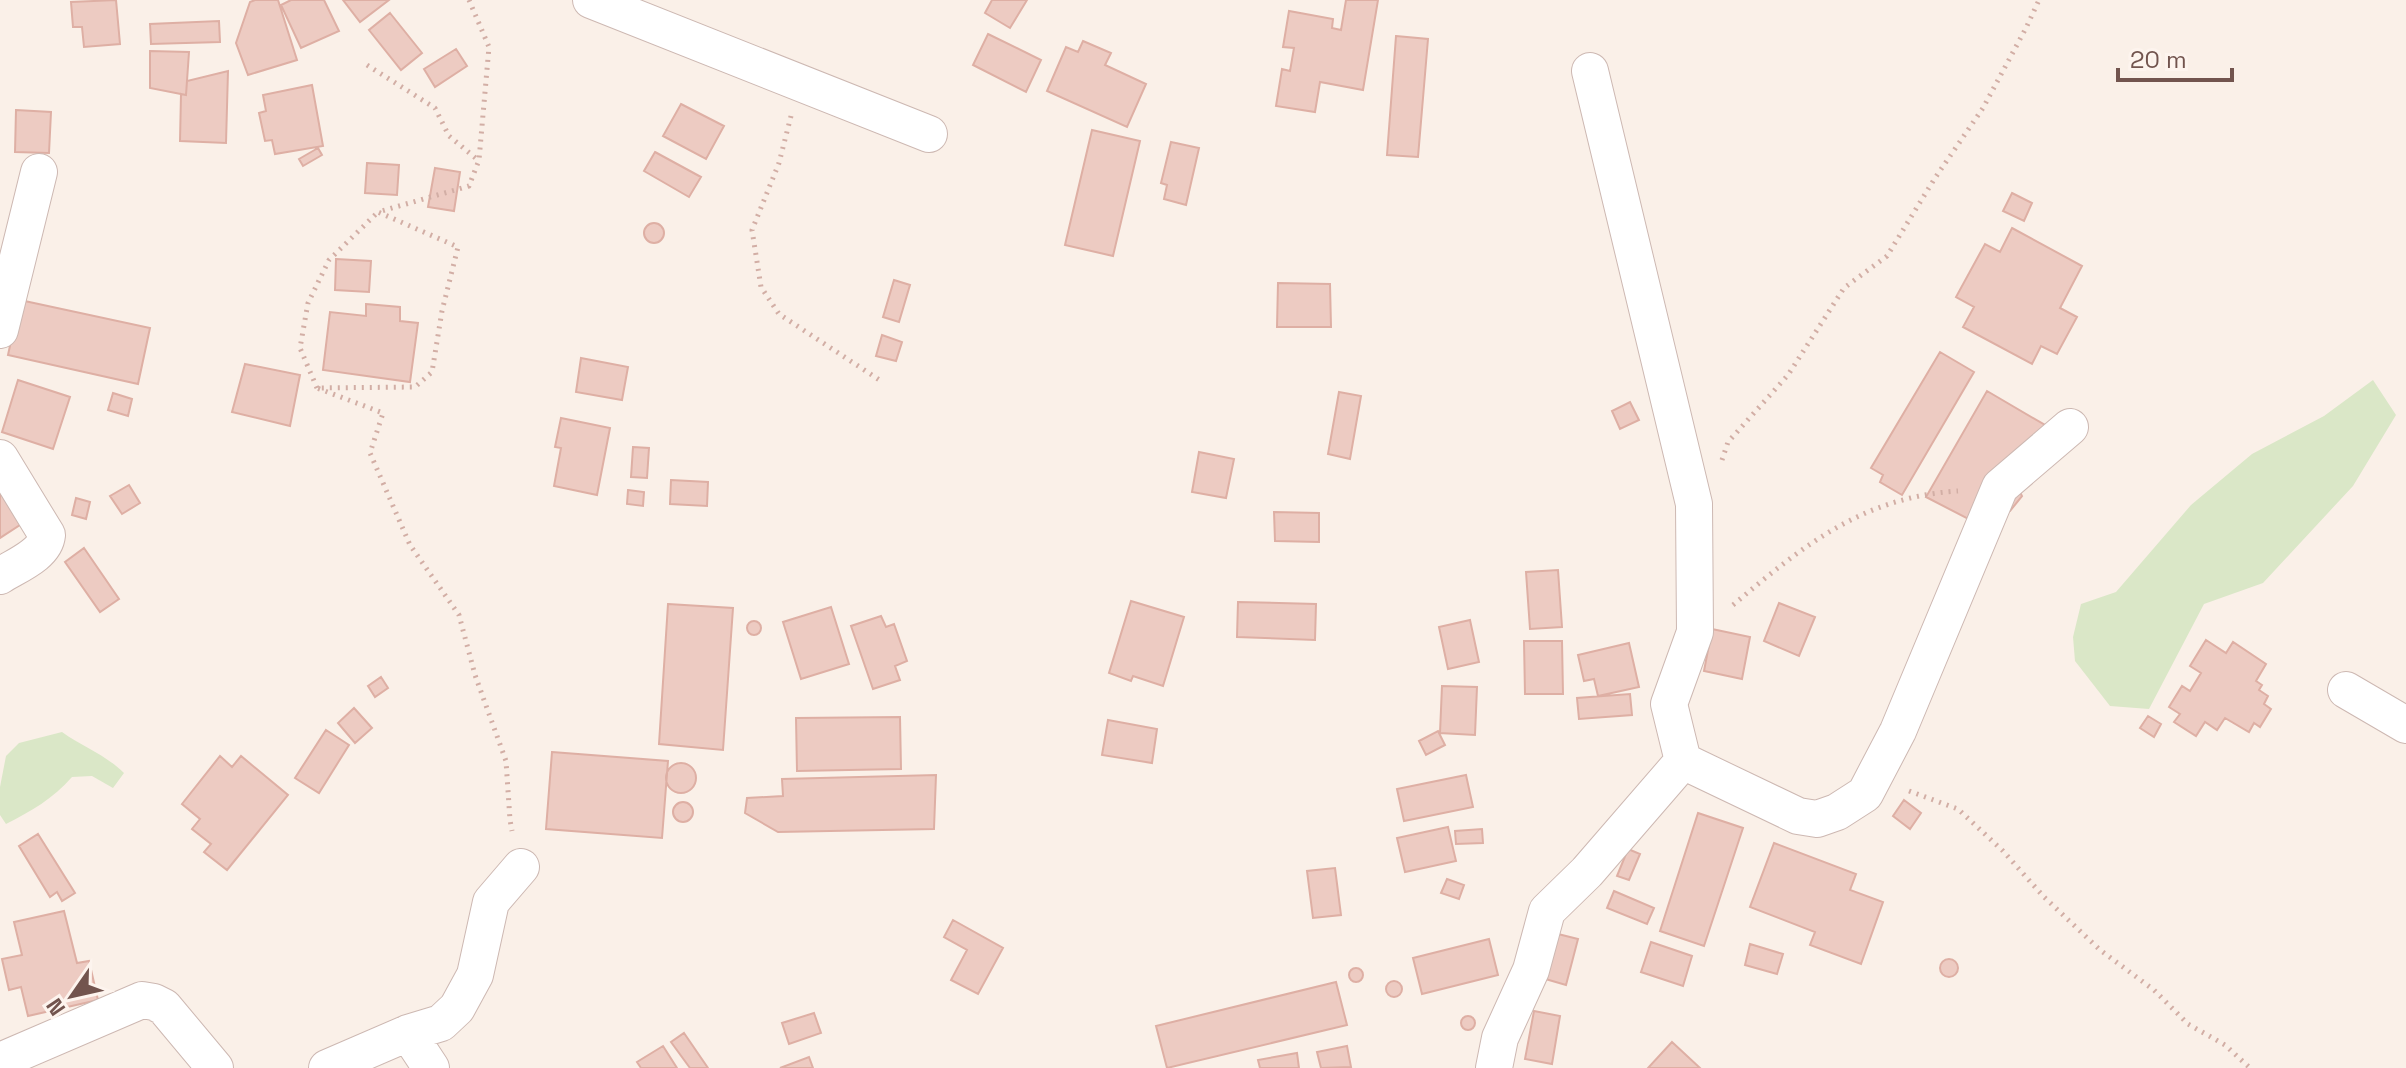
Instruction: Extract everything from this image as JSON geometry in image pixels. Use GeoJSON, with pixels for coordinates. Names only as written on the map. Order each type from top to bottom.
{"type":"FeatureCollection","features":[{"type":"Feature","properties":{"kind":"street"},"geometry":{"type":"LineString","coordinates":[[591,0],[929,134]]}},
{"type":"Feature","properties":{"kind":"street"},"geometry":{"type":"LineString","coordinates":[[1590,71],[1694,504],[1695,632],[1669,704],[1683,761]]}},
{"type":"Feature","properties":{"kind":"street"},"geometry":{"type":"LineString","coordinates":[[0,330],[39,172]]}},
{"type":"Feature","properties":{"kind":"street"},"geometry":{"type":"LineString","coordinates":[[1683,761],[1798,816],[1817,819],[1837,812],[1865,794],[1898,731],[2000,487],[2070,427]]}},
{"type":"Feature","properties":{"kind":"street"},"geometry":{"type":"LineString","coordinates":[[0,458],[47,535],[40,551],[0,576]]}},
{"type":"Feature","properties":{"kind":"street"},"geometry":{"type":"LineString","coordinates":[[2346,690],[2406,725]]}},
{"type":"Feature","properties":{"kind":"street"},"geometry":{"type":"LineString","coordinates":[[1494,1068],[1500,1038],[1531,970],[1547,911],[1587,872],[1683,761]]}},
{"type":"Feature","properties":{"kind":"street"},"geometry":{"type":"LineString","coordinates":[[327,1068],[408,1033],[441,1023],[457,1008],[475,975],[491,902],[521,867]]}},
{"type":"Feature","properties":{"kind":"street"},"geometry":{"type":"LineString","coordinates":[[0,1061],[142,1000],[164,1007],[215,1068]]}},
{"type":"Feature","properties":{"kind":"street"},"geometry":{"type":"LineString","coordinates":[[408,1033],[431,1068]]}},
{"type":"Feature","properties":{"kind":"path"},"geometry":{"type":"LineString","coordinates":[[469,0],[489,47],[479,160],[469,186],[378,212],[329,260],[308,303],[300,348],[317,388],[383,413],[370,453],[410,545],[459,615],[475,675],[506,761],[510,820],[521,867]]}},
{"type":"Feature","properties":{"kind":"path"},"geometry":{"type":"LineString","coordinates":[[1718,470],[1728,442],[1788,375],[1844,288],[1887,256],[1983,108],[2039,0]]}},
{"type":"Feature","properties":{"kind":"path"},"geometry":{"type":"LineString","coordinates":[[367,65],[435,108],[449,136],[479,160]]}},
{"type":"Feature","properties":{"kind":"path"},"geometry":{"type":"LineString","coordinates":[[770,71],[787,75],[795,102],[779,163],[752,230],[761,287],[779,314],[881,381]]}},
{"type":"Feature","properties":{"kind":"path"},"geometry":{"type":"LineString","coordinates":[[317,388],[415,387],[432,372],[442,311],[458,247],[378,212]]}},
{"type":"Feature","properties":{"kind":"path"},"geometry":{"type":"LineString","coordinates":[[1732,606],[1816,538],[1869,510],[1931,493],[2000,487]]}},
{"type":"Feature","properties":{"kind":"path"},"geometry":{"type":"LineString","coordinates":[[1865,794],[1913,791],[1958,809],[2100,950],[2154,990],[2188,1024],[2225,1045],[2250,1068]]}},
{"type":"Feature","properties":{"kind":"green space"},"geometry":{"type":"Polygon","coordinates":[[[2373,380],[2396,415],[2353,486],[2263,583],[2204,604],[2149,709],[2110,706],[2075,661],[2073,637],[2081,604],[2116,592],[2191,505],[2252,454],[2324,416],[2373,380]]]}},
{"type":"Feature","properties":{"kind":"green space"},"geometry":{"type":"Polygon","coordinates":[[[62,732],[124,773],[113,788],[92,776],[72,777],[49,798],[6,824],[0,815],[0,787],[6,756],[19,743],[62,732]]]}},
{"type":"Feature","properties":{"kind":"building"},"geometry":{"type":"Polygon","coordinates":[[[116,0],[120,44],[84,47],[82,27],[73,27],[71,2],[116,0]]]}},
{"type":"Feature","properties":{"kind":"building"},"geometry":{"type":"Polygon","coordinates":[[[278,0],[297,60],[248,75],[236,43],[250,2],[278,0]]]}},
{"type":"Feature","properties":{"kind":"building"},"geometry":{"type":"Polygon","coordinates":[[[291,0],[324,0],[339,31],[301,48],[281,5],[291,0]]]}},
{"type":"Feature","properties":{"kind":"building"},"geometry":{"type":"Polygon","coordinates":[[[343,0],[389,0],[360,22],[343,0]]]}},
{"type":"Feature","properties":{"kind":"building"},"geometry":{"type":"Polygon","coordinates":[[[992,0],[1027,0],[1010,28],[985,13],[992,0]]]}},
{"type":"Feature","properties":{"kind":"building"},"geometry":{"type":"Polygon","coordinates":[[[1346,0],[1378,0],[1363,90],[1320,82],[1315,112],[1276,106],[1282,69],[1290,71],[1294,48],[1283,47],[1289,11],[1333,19],[1332,28],[1341,30],[1346,0]]]}},
{"type":"Feature","properties":{"kind":"building"},"geometry":{"type":"Polygon","coordinates":[[[390,13],[422,53],[401,70],[369,30],[390,13]]]}},
{"type":"Feature","properties":{"kind":"building"},"geometry":{"type":"Polygon","coordinates":[[[219,21],[220,42],[151,44],[150,24],[219,21]]]}},
{"type":"Feature","properties":{"kind":"building"},"geometry":{"type":"Polygon","coordinates":[[[988,34],[1041,60],[1026,92],[973,65],[988,34]]]}},
{"type":"Feature","properties":{"kind":"building"},"geometry":{"type":"Polygon","coordinates":[[[1396,36],[1428,39],[1418,157],[1387,155],[1396,36]]]}},
{"type":"Feature","properties":{"kind":"building"},"geometry":{"type":"Polygon","coordinates":[[[1083,41],[1111,53],[1105,65],[1146,84],[1127,127],[1047,91],[1066,47],[1078,52],[1083,41]]]}},
{"type":"Feature","properties":{"kind":"building"},"geometry":{"type":"Polygon","coordinates":[[[456,49],[467,66],[435,87],[424,69],[456,49]]]}},
{"type":"Feature","properties":{"kind":"building"},"geometry":{"type":"Polygon","coordinates":[[[150,51],[189,52],[186,95],[150,88],[150,51]]]}},
{"type":"Feature","properties":{"kind":"building"},"geometry":{"type":"Polygon","coordinates":[[[228,71],[226,143],[180,141],[181,94],[186,95],[187,81],[228,71]]]}},
{"type":"Feature","properties":{"kind":"building"},"geometry":{"type":"Polygon","coordinates":[[[312,85],[323,146],[275,154],[272,140],[265,141],[259,113],[266,111],[263,95],[312,85]]]}},
{"type":"Feature","properties":{"kind":"building"},"geometry":{"type":"Polygon","coordinates":[[[681,104],[724,126],[706,159],[663,136],[681,104]]]}},
{"type":"Feature","properties":{"kind":"building"},"geometry":{"type":"Polygon","coordinates":[[[16,110],[51,112],[49,153],[15,152],[16,110]]]}},
{"type":"Feature","properties":{"kind":"building"},"geometry":{"type":"Polygon","coordinates":[[[1092,130],[1140,141],[1113,256],[1065,245],[1092,130]]]}},
{"type":"Feature","properties":{"kind":"building"},"geometry":{"type":"Polygon","coordinates":[[[1171,142],[1199,148],[1186,205],[1164,199],[1167,185],[1161,183],[1171,142]]]}},
{"type":"Feature","properties":{"kind":"building"},"geometry":{"type":"Polygon","coordinates":[[[318,148],[322,155],[303,166],[299,159],[318,148]]]}},
{"type":"Feature","properties":{"kind":"building"},"geometry":{"type":"Polygon","coordinates":[[[655,152],[701,177],[689,197],[644,171],[655,152]]]}},
{"type":"Feature","properties":{"kind":"building"},"geometry":{"type":"Polygon","coordinates":[[[367,163],[399,165],[397,195],[365,193],[367,163]]]}},
{"type":"Feature","properties":{"kind":"building"},"geometry":{"type":"Polygon","coordinates":[[[435,168],[460,172],[454,211],[428,207],[435,168]]]}},
{"type":"Feature","properties":{"kind":"building"},"geometry":{"type":"Polygon","coordinates":[[[2012,193],[2032,203],[2024,221],[2003,211],[2012,193]]]}},
{"type":"Feature","properties":{"kind":"building"},"geometry":{"type":"Polygon","coordinates":[[[650,223],[658,223],[664,233],[658,243],[650,243],[644,237],[644,229],[650,223]]]}},
{"type":"Feature","properties":{"kind":"building"},"geometry":{"type":"Polygon","coordinates":[[[2012,228],[2082,266],[2060,308],[2077,317],[2057,354],[2041,346],[2032,364],[1963,327],[1974,307],[1956,297],[1985,244],[2000,252],[2012,228]]]}},
{"type":"Feature","properties":{"kind":"building"},"geometry":{"type":"Polygon","coordinates":[[[336,259],[371,261],[369,292],[335,290],[336,259]]]}},
{"type":"Feature","properties":{"kind":"building"},"geometry":{"type":"Polygon","coordinates":[[[894,280],[910,285],[899,322],[883,317],[894,280]]]}},
{"type":"Feature","properties":{"kind":"building"},"geometry":{"type":"Polygon","coordinates":[[[1278,283],[1330,284],[1331,327],[1277,327],[1278,283]]]}},
{"type":"Feature","properties":{"kind":"building"},"geometry":{"type":"Polygon","coordinates":[[[20,300],[150,328],[138,384],[8,355],[20,300]]]}},
{"type":"Feature","properties":{"kind":"building"},"geometry":{"type":"Polygon","coordinates":[[[366,304],[400,307],[400,321],[418,323],[410,382],[323,370],[330,312],[366,316],[366,304]]]}},
{"type":"Feature","properties":{"kind":"building"},"geometry":{"type":"Polygon","coordinates":[[[882,335],[902,342],[896,361],[876,356],[882,335]]]}},
{"type":"Feature","properties":{"kind":"building"},"geometry":{"type":"Polygon","coordinates":[[[1940,352],[1974,372],[1902,495],[1880,482],[1883,475],[1871,468],[1940,352]]]}},
{"type":"Feature","properties":{"kind":"building"},"geometry":{"type":"Polygon","coordinates":[[[581,358],[628,367],[622,400],[576,392],[581,358]]]}},
{"type":"Feature","properties":{"kind":"building"},"geometry":{"type":"Polygon","coordinates":[[[245,364],[300,375],[290,426],[232,412],[245,364]]]}},
{"type":"Feature","properties":{"kind":"building"},"geometry":{"type":"Polygon","coordinates":[[[18,380],[70,397],[53,449],[2,432],[18,380]]]}},
{"type":"Feature","properties":{"kind":"building"},"geometry":{"type":"Polygon","coordinates":[[[1987,391],[2045,425],[2017,486],[2022,496],[2010,511],[1994,510],[1982,526],[1926,497],[1987,391]]]}},
{"type":"Feature","properties":{"kind":"building"},"geometry":{"type":"Polygon","coordinates":[[[1339,392],[1361,396],[1350,459],[1328,454],[1339,392]]]}},
{"type":"Feature","properties":{"kind":"building"},"geometry":{"type":"Polygon","coordinates":[[[113,393],[132,399],[128,416],[108,410],[113,393]]]}},
{"type":"Feature","properties":{"kind":"building"},"geometry":{"type":"Polygon","coordinates":[[[1630,402],[1639,420],[1620,429],[1612,411],[1630,402]]]}},
{"type":"Feature","properties":{"kind":"building"},"geometry":{"type":"Polygon","coordinates":[[[561,418],[610,428],[597,495],[554,486],[561,448],[555,447],[561,418]]]}},
{"type":"Feature","properties":{"kind":"building"},"geometry":{"type":"Polygon","coordinates":[[[633,447],[649,448],[647,478],[631,477],[633,447]]]}},
{"type":"Feature","properties":{"kind":"building"},"geometry":{"type":"Polygon","coordinates":[[[1199,452],[1234,459],[1226,498],[1192,492],[1199,452]]]}},
{"type":"Feature","properties":{"kind":"building"},"geometry":{"type":"Polygon","coordinates":[[[671,480],[708,482],[707,506],[670,504],[671,480]]]}},
{"type":"Feature","properties":{"kind":"building"},"geometry":{"type":"Polygon","coordinates":[[[129,485],[140,503],[122,514],[110,496],[129,485]]]}},
{"type":"Feature","properties":{"kind":"building"},"geometry":{"type":"Polygon","coordinates":[[[0,488],[23,523],[0,538],[0,488]]]}},
{"type":"Feature","properties":{"kind":"building"},"geometry":{"type":"Polygon","coordinates":[[[628,490],[644,492],[643,506],[627,504],[628,490]]]}},
{"type":"Feature","properties":{"kind":"building"},"geometry":{"type":"Polygon","coordinates":[[[76,498],[90,502],[86,519],[72,515],[76,498]]]}},
{"type":"Feature","properties":{"kind":"building"},"geometry":{"type":"Polygon","coordinates":[[[1274,512],[1319,513],[1319,542],[1275,541],[1274,512]]]}},
{"type":"Feature","properties":{"kind":"building"},"geometry":{"type":"Polygon","coordinates":[[[84,548],[119,599],[100,612],[65,562],[84,548]]]}},
{"type":"Feature","properties":{"kind":"building"},"geometry":{"type":"Polygon","coordinates":[[[1558,570],[1562,627],[1530,629],[1526,572],[1558,570]]]}},
{"type":"Feature","properties":{"kind":"building"},"geometry":{"type":"Polygon","coordinates":[[[1131,601],[1184,617],[1163,686],[1133,676],[1131,681],[1109,673],[1131,601]]]}},
{"type":"Feature","properties":{"kind":"building"},"geometry":{"type":"Polygon","coordinates":[[[1238,602],[1316,604],[1315,640],[1237,637],[1238,602]]]}},
{"type":"Feature","properties":{"kind":"building"},"geometry":{"type":"Polygon","coordinates":[[[1779,603],[1815,617],[1799,656],[1764,641],[1779,603]]]}},
{"type":"Feature","properties":{"kind":"building"},"geometry":{"type":"Polygon","coordinates":[[[668,604],[733,608],[723,750],[659,744],[668,604]]]}},
{"type":"Feature","properties":{"kind":"building"},"geometry":{"type":"Polygon","coordinates":[[[831,607],[849,664],[801,679],[783,622],[831,607]]]}},
{"type":"Feature","properties":{"kind":"building"},"geometry":{"type":"Polygon","coordinates":[[[881,616],[886,627],[894,624],[907,661],[895,666],[900,680],[873,689],[851,626],[881,616]]]}},
{"type":"Feature","properties":{"kind":"building"},"geometry":{"type":"Polygon","coordinates":[[[1470,620],[1479,662],[1448,669],[1439,627],[1470,620]]]}},
{"type":"Feature","properties":{"kind":"building"},"geometry":{"type":"Polygon","coordinates":[[[754,621],[761,628],[754,635],[747,628],[754,621]]]}},
{"type":"Feature","properties":{"kind":"building"},"geometry":{"type":"Polygon","coordinates":[[[1712,629],[1750,637],[1742,679],[1704,671],[1712,629]]]}},
{"type":"Feature","properties":{"kind":"building"},"geometry":{"type":"Polygon","coordinates":[[[2206,640],[2226,653],[2233,642],[2266,664],[2256,681],[2262,685],[2259,690],[2268,696],[2264,704],[2271,709],[2260,727],[2254,723],[2249,732],[2225,718],[2217,730],[2205,722],[2196,736],[2174,722],[2180,714],[2169,707],[2182,686],[2190,691],[2201,673],[2190,666],[2206,640]]]}},
{"type":"Feature","properties":{"kind":"building"},"geometry":{"type":"Polygon","coordinates":[[[1524,641],[1562,641],[1563,694],[1525,694],[1524,641]]]}},
{"type":"Feature","properties":{"kind":"building"},"geometry":{"type":"Polygon","coordinates":[[[1629,643],[1639,687],[1598,696],[1594,679],[1584,681],[1578,655],[1629,643]]]}},
{"type":"Feature","properties":{"kind":"building"},"geometry":{"type":"Polygon","coordinates":[[[381,677],[388,688],[375,697],[368,686],[381,677]]]}},
{"type":"Feature","properties":{"kind":"building"},"geometry":{"type":"Polygon","coordinates":[[[1442,686],[1477,687],[1475,735],[1440,733],[1442,686]]]}},
{"type":"Feature","properties":{"kind":"building"},"geometry":{"type":"Polygon","coordinates":[[[1630,694],[1632,715],[1579,719],[1577,698],[1630,694]]]}},
{"type":"Feature","properties":{"kind":"building"},"geometry":{"type":"Polygon","coordinates":[[[354,708],[372,728],[355,743],[338,723],[354,708]]]}},
{"type":"Feature","properties":{"kind":"building"},"geometry":{"type":"Polygon","coordinates":[[[2148,716],[2161,724],[2154,737],[2140,728],[2148,716]]]}},
{"type":"Feature","properties":{"kind":"building"},"geometry":{"type":"Polygon","coordinates":[[[900,717],[901,769],[797,771],[796,718],[900,717]]]}},
{"type":"Feature","properties":{"kind":"building"},"geometry":{"type":"Polygon","coordinates":[[[1108,720],[1157,729],[1152,763],[1102,755],[1108,720]]]}},
{"type":"Feature","properties":{"kind":"building"},"geometry":{"type":"Polygon","coordinates":[[[326,730],[349,745],[319,793],[295,778],[326,730]]]}},
{"type":"Feature","properties":{"kind":"building"},"geometry":{"type":"Polygon","coordinates":[[[1438,731],[1445,745],[1426,755],[1419,741],[1438,731]]]}},
{"type":"Feature","properties":{"kind":"building"},"geometry":{"type":"Polygon","coordinates":[[[552,752],[668,761],[662,838],[546,829],[552,752]]]}},
{"type":"Feature","properties":{"kind":"building"},"geometry":{"type":"Polygon","coordinates":[[[220,756],[232,767],[241,756],[288,795],[227,870],[204,852],[211,844],[192,829],[200,819],[182,804],[220,756]]]}},
{"type":"Feature","properties":{"kind":"building"},"geometry":{"type":"Polygon","coordinates":[[[681,763],[692,767],[696,778],[692,789],[681,793],[670,789],[666,778],[670,767],[681,763]]]}},
{"type":"Feature","properties":{"kind":"building"},"geometry":{"type":"Polygon","coordinates":[[[936,775],[934,829],[778,832],[745,813],[747,798],[783,796],[782,779],[936,775]]]}},
{"type":"Feature","properties":{"kind":"building"},"geometry":{"type":"Polygon","coordinates":[[[1466,775],[1473,807],[1404,821],[1397,789],[1466,775]]]}},
{"type":"Feature","properties":{"kind":"building"},"geometry":{"type":"Polygon","coordinates":[[[1904,800],[1921,813],[1910,829],[1893,816],[1904,800]]]}},
{"type":"Feature","properties":{"kind":"building"},"geometry":{"type":"Polygon","coordinates":[[[679,802],[687,802],[693,812],[687,822],[679,822],[673,816],[673,808],[679,802]]]}},
{"type":"Feature","properties":{"kind":"building"},"geometry":{"type":"Polygon","coordinates":[[[1698,813],[1743,828],[1704,946],[1660,931],[1698,813]]]}},
{"type":"Feature","properties":{"kind":"building"},"geometry":{"type":"Polygon","coordinates":[[[1448,827],[1456,861],[1405,872],[1397,838],[1448,827]]]}},
{"type":"Feature","properties":{"kind":"building"},"geometry":{"type":"Polygon","coordinates":[[[1482,829],[1483,843],[1456,844],[1455,831],[1482,829]]]}},
{"type":"Feature","properties":{"kind":"building"},"geometry":{"type":"Polygon","coordinates":[[[38,834],[75,893],[62,901],[57,892],[50,897],[19,846],[38,834]]]}},
{"type":"Feature","properties":{"kind":"building"},"geometry":{"type":"Polygon","coordinates":[[[1774,843],[1856,874],[1850,890],[1883,902],[1861,964],[1810,945],[1815,932],[1750,907],[1774,843]]]}},
{"type":"Feature","properties":{"kind":"building"},"geometry":{"type":"Polygon","coordinates":[[[1628,849],[1640,854],[1629,880],[1617,876],[1628,849]]]}},
{"type":"Feature","properties":{"kind":"building"},"geometry":{"type":"Polygon","coordinates":[[[1335,868],[1341,915],[1313,918],[1307,871],[1335,868]]]}},
{"type":"Feature","properties":{"kind":"building"},"geometry":{"type":"Polygon","coordinates":[[[1447,879],[1464,885],[1459,899],[1441,893],[1447,879]]]}},
{"type":"Feature","properties":{"kind":"building"},"geometry":{"type":"Polygon","coordinates":[[[1614,891],[1654,908],[1647,924],[1607,908],[1614,891]]]}},
{"type":"Feature","properties":{"kind":"building"},"geometry":{"type":"Polygon","coordinates":[[[64,911],[77,963],[89,961],[98,1000],[28,1016],[21,987],[9,990],[2,959],[22,955],[14,922],[64,911]]]}},
{"type":"Feature","properties":{"kind":"building"},"geometry":{"type":"Polygon","coordinates":[[[953,920],[1003,948],[978,994],[951,980],[967,950],[944,937],[953,920]]]}},
{"type":"Feature","properties":{"kind":"building"},"geometry":{"type":"Polygon","coordinates":[[[1554,933],[1578,939],[1566,985],[1542,978],[1554,933]]]}},
{"type":"Feature","properties":{"kind":"building"},"geometry":{"type":"Polygon","coordinates":[[[1489,939],[1498,975],[1422,994],[1413,958],[1489,939]]]}},
{"type":"Feature","properties":{"kind":"building"},"geometry":{"type":"Polygon","coordinates":[[[1651,942],[1692,956],[1683,986],[1641,972],[1651,942]]]}},
{"type":"Feature","properties":{"kind":"building"},"geometry":{"type":"Polygon","coordinates":[[[1750,944],[1783,954],[1777,974],[1745,965],[1750,944]]]}},
{"type":"Feature","properties":{"kind":"building"},"geometry":{"type":"Polygon","coordinates":[[[1949,959],[1958,968],[1949,977],[1940,968],[1949,959]]]}},
{"type":"Feature","properties":{"kind":"building"},"geometry":{"type":"Polygon","coordinates":[[[1356,968],[1363,975],[1356,982],[1349,975],[1356,968]]]}},
{"type":"Feature","properties":{"kind":"building"},"geometry":{"type":"Polygon","coordinates":[[[1394,981],[1402,989],[1394,997],[1386,989],[1394,981]]]}},
{"type":"Feature","properties":{"kind":"building"},"geometry":{"type":"Polygon","coordinates":[[[1336,982],[1347,1025],[1167,1068],[1156,1026],[1336,982]]]}},
{"type":"Feature","properties":{"kind":"building"},"geometry":{"type":"Polygon","coordinates":[[[1534,1011],[1560,1016],[1552,1064],[1525,1059],[1534,1011]]]}},
{"type":"Feature","properties":{"kind":"building"},"geometry":{"type":"Polygon","coordinates":[[[814,1013],[821,1033],[789,1044],[782,1023],[814,1013]]]}},
{"type":"Feature","properties":{"kind":"building"},"geometry":{"type":"Polygon","coordinates":[[[1468,1016],[1475,1023],[1468,1030],[1461,1023],[1468,1016]]]}},
{"type":"Feature","properties":{"kind":"building"},"geometry":{"type":"Polygon","coordinates":[[[684,1033],[708,1068],[690,1068],[671,1042],[684,1033]]]}},
{"type":"Feature","properties":{"kind":"building"},"geometry":{"type":"Polygon","coordinates":[[[1672,1042],[1700,1068],[1648,1068],[1672,1042]]]}},
{"type":"Feature","properties":{"kind":"building"},"geometry":{"type":"Polygon","coordinates":[[[663,1046],[677,1068],[641,1068],[637,1062],[663,1046]]]}},
{"type":"Feature","properties":{"kind":"building"},"geometry":{"type":"Polygon","coordinates":[[[1347,1046],[1351,1067],[1321,1068],[1317,1052],[1347,1046]]]}},
{"type":"Feature","properties":{"kind":"building"},"geometry":{"type":"Polygon","coordinates":[[[1297,1053],[1299,1068],[1260,1068],[1258,1060],[1297,1053]]]}},
{"type":"Feature","properties":{"kind":"building"},"geometry":{"type":"Polygon","coordinates":[[[809,1057],[813,1068],[780,1068],[809,1057]]]}}]}
